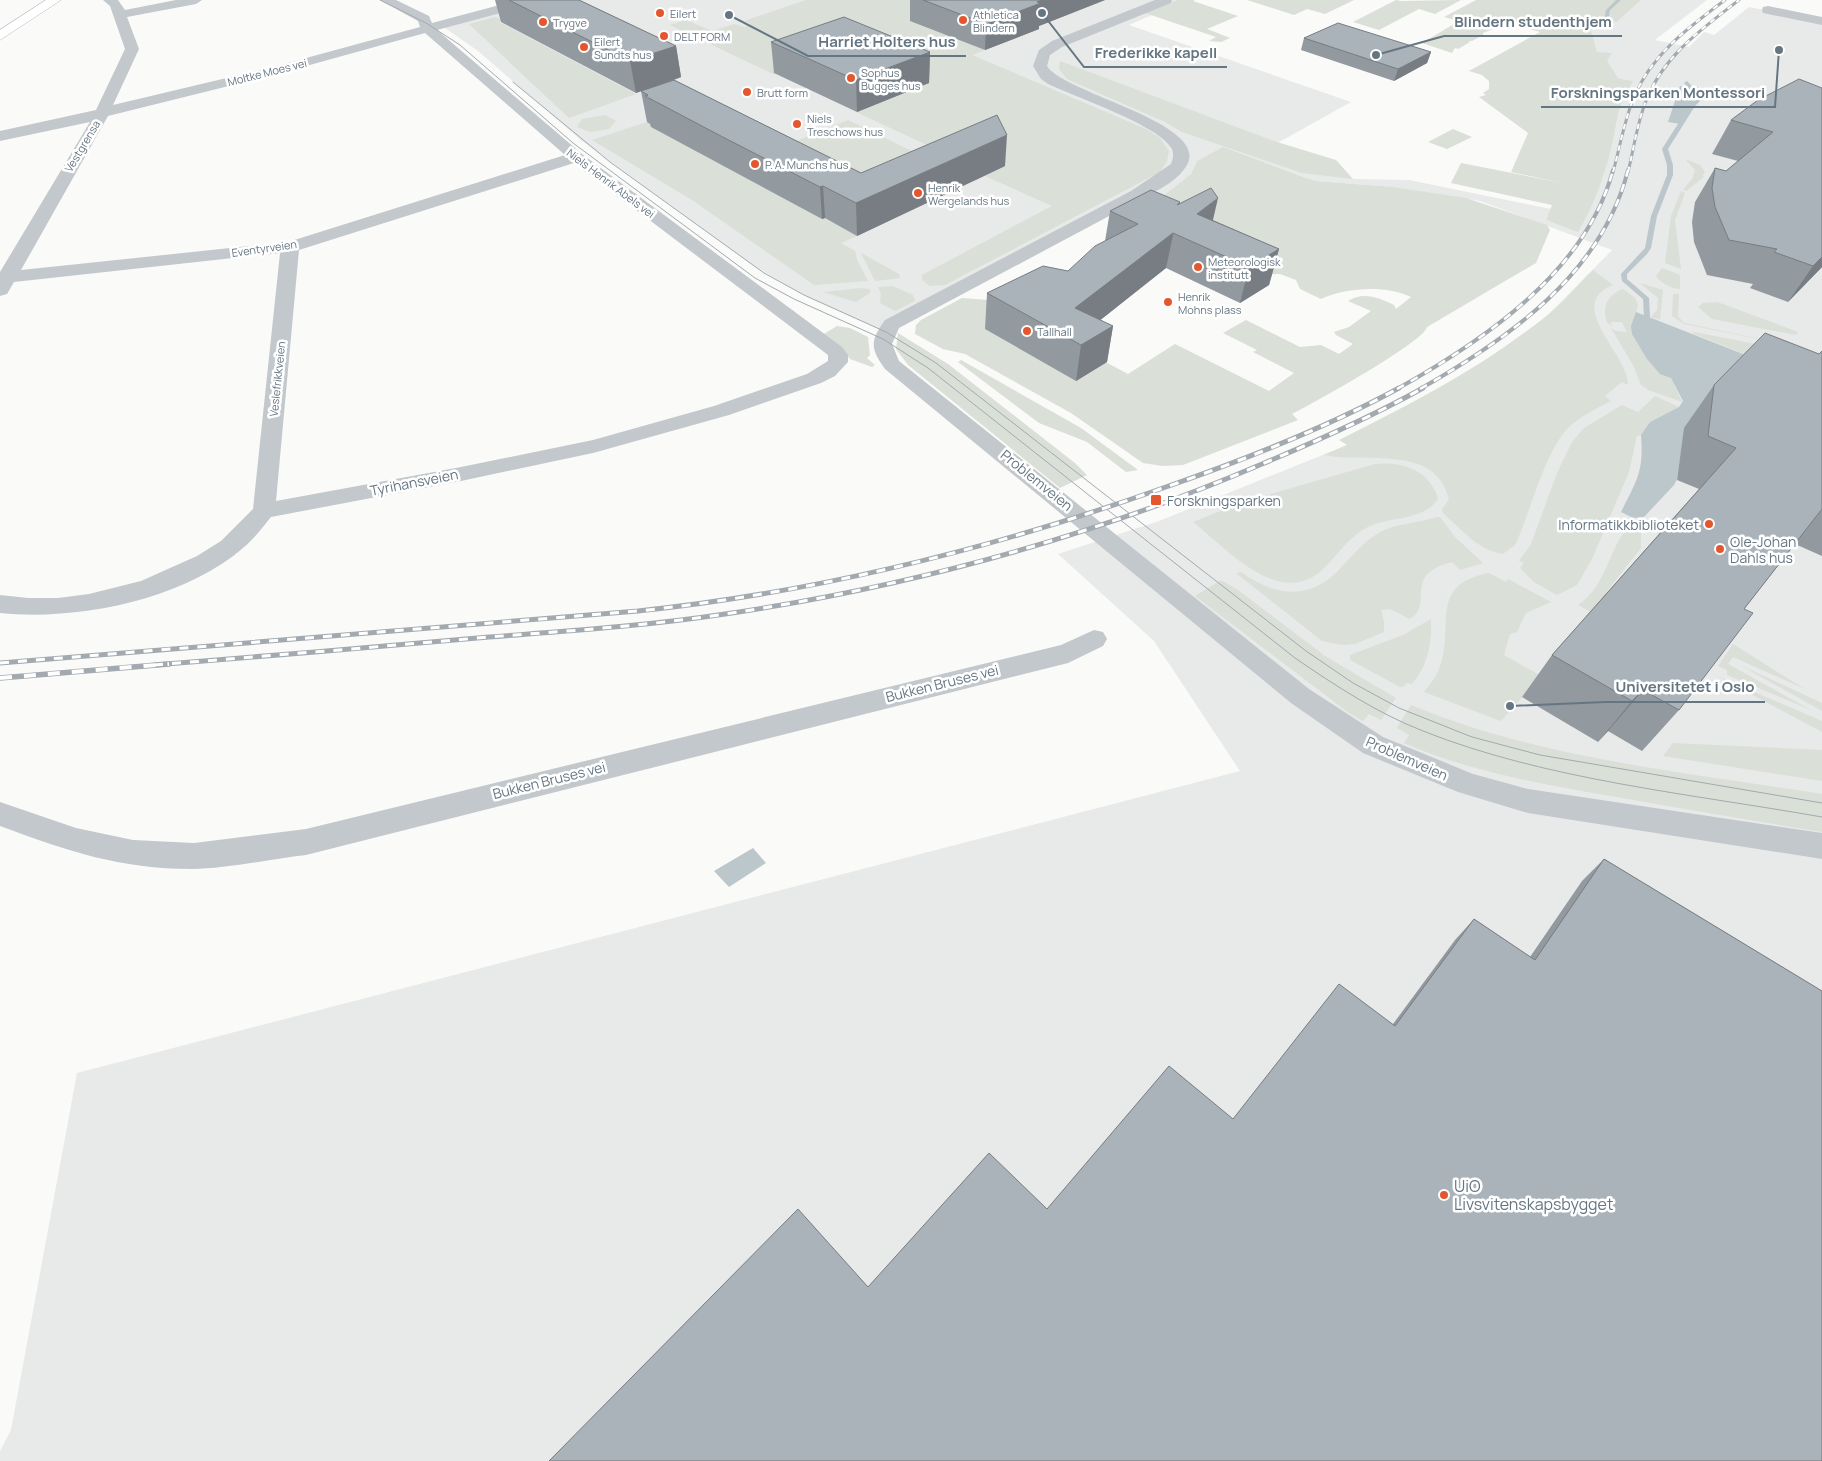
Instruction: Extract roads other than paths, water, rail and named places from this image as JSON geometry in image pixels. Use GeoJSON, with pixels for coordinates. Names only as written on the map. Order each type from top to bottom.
{"type":"FeatureCollection","features":[{"type":"Feature","properties":{"kind":"main road"},"geometry":{"type":"LineString","coordinates":[[0,36],[54,0]]}},
{"type":"Feature","properties":{"kind":"street","name":"Vestgrensa"},"geometry":{"type":"LineString","coordinates":[[2,282],[102,114],[132,49],[116,4],[109,0]]}},
{"type":"Feature","properties":{"kind":"street"},"geometry":{"type":"LineString","coordinates":[[119,15],[196,0]]}},
{"type":"Feature","properties":{"kind":"street","name":"Niels Henrik Abels vei"},"geometry":{"type":"LineString","coordinates":[[386,0],[424,19],[428,29],[576,158],[835,350],[838,362]]}},
{"type":"Feature","properties":{"kind":"street","name":"Moltke Moes vei"},"geometry":{"type":"LineString","coordinates":[[0,136],[102,114],[533,0]]}},
{"type":"Feature","properties":{"kind":"street","name":"Problemveien"},"geometry":{"type":"LineString","coordinates":[[1166,0],[1057,44],[1044,53],[1040,66],[1046,76],[1053,82],[1169,134],[1179,146],[1182,156],[1178,166],[1130,198],[892,324],[883,339],[883,352],[892,364],[1300,696],[1373,745],[1468,784],[1520,799],[1822,846]]}},
{"type":"Feature","properties":{"kind":"street"},"geometry":{"type":"LineString","coordinates":[[1768,10],[1822,21]]}},
{"type":"Feature","properties":{"kind":"street","name":"Eventyrveien"},"geometry":{"type":"LineString","coordinates":[[2,282],[290,247],[576,158]]}},
{"type":"Feature","properties":{"kind":"street","name":"Veslefrikkveien"},"geometry":{"type":"LineString","coordinates":[[264,511],[290,247]]}},
{"type":"Feature","properties":{"kind":"street","name":"Tyrihansveien"},"geometry":{"type":"LineString","coordinates":[[264,511],[531,459],[648,433],[777,392],[828,372],[838,362]]}},
{"type":"Feature","properties":{"kind":"street"},"geometry":{"type":"LineString","coordinates":[[0,604],[18,607],[63,607],[108,598],[149,586],[193,568],[230,546],[264,511]]}},
{"type":"Feature","properties":{"kind":"street","name":"Bukken Bruses vei"},"geometry":{"type":"LineString","coordinates":[[0,814],[76,841],[133,853],[194,856],[306,842],[1068,653],[1094,639]]}},
{"type":"Feature","properties":{"kind":"waterway"},"geometry":{"type":"LineString","coordinates":[[1606,20],[1608,10],[1619,0]]}},
{"type":"Feature","properties":{"kind":"waterway"},"geometry":{"type":"LineString","coordinates":[[1647,317],[1646,298],[1624,280],[1624,274],[1648,248],[1654,216],[1670,175],[1670,165],[1665,149],[1693,105],[1700,98],[1687,83]]}},
{"type":"Feature","properties":{"kind":"tram line"},"geometry":{"type":"LineString","coordinates":[[380,0],[426,23],[460,45],[573,143],[755,278],[794,299],[883,339],[928,368],[1295,658],[1341,689],[1406,724],[1423,731],[1470,748],[1519,762],[1620,784],[1822,817]]}},
{"type":"Feature","properties":{"kind":"tram line"},"geometry":{"type":"LineString","coordinates":[[513,82],[610,162],[764,273],[804,295],[886,332],[936,363],[1306,651],[1353,683],[1399,708],[1472,737],[1540,755],[1822,803]]}},
{"type":"Feature","properties":{"kind":"railway"},"geometry":{"type":"LineString","coordinates":[[1613,172],[1634,97],[1651,68],[1673,42],[1725,0]]}},
{"type":"Feature","properties":{"kind":"railway"},"geometry":{"type":"LineString","coordinates":[[1628,172],[1643,109],[1653,85],[1685,44],[1739,0]]}},
{"type":"Feature","properties":{"kind":"railway"},"geometry":{"type":"LineString","coordinates":[[1397,389],[1463,349],[1496,326],[1527,300],[1555,271],[1580,240],[1599,207],[1613,170]]}},
{"type":"Feature","properties":{"kind":"railway"},"geometry":{"type":"LineString","coordinates":[[1420,389],[1453,370],[1518,325],[1547,300],[1574,272],[1597,241],[1615,207],[1628,170]]}},
{"type":"Feature","properties":{"kind":"railway"},"geometry":{"type":"LineString","coordinates":[[0,663],[638,611],[705,603],[838,580],[969,549],[1099,510],[1283,443],[1342,417],[1399,388]]}},
{"type":"Feature","properties":{"kind":"railway"},"geometry":{"type":"LineString","coordinates":[[154,665],[636,625],[794,603],[931,574],[1065,536],[1197,490],[1303,447],[1364,419],[1423,388]]}},
{"type":"Feature","properties":{"kind":"railway"},"geometry":{"type":"LineString","coordinates":[[0,678],[169,664]]}},
{"type":"Feature","properties":{"kind":"place","name":"Eilert"},"geometry":{"type":"Point","coordinates":[660,13]}},
{"type":"Feature","properties":{"kind":"place","name":"Frederikke kapell"},"geometry":{"type":"Point","coordinates":[1042,13]}},
{"type":"Feature","properties":{"kind":"place","name":"Harriet Holters hus"},"geometry":{"type":"Point","coordinates":[729,15]}},
{"type":"Feature","properties":{"kind":"place","name":"Athletica Blindern"},"geometry":{"type":"Point","coordinates":[963,20]}},
{"type":"Feature","properties":{"kind":"place","name":"Trygve"},"geometry":{"type":"Point","coordinates":[543,22]}},
{"type":"Feature","properties":{"kind":"place","name":"DELT FORM"},"geometry":{"type":"Point","coordinates":[664,36]}},
{"type":"Feature","properties":{"kind":"place","name":"Eilert Sundts hus"},"geometry":{"type":"Point","coordinates":[584,47]}},
{"type":"Feature","properties":{"kind":"place","name":"Forskningsparken Montessori"},"geometry":{"type":"Point","coordinates":[1779,50]}},
{"type":"Feature","properties":{"kind":"place","name":"Blindern studenthjem"},"geometry":{"type":"Point","coordinates":[1376,55]}},
{"type":"Feature","properties":{"kind":"place","name":"Sophus Bugges hus"},"geometry":{"type":"Point","coordinates":[851,78]}},
{"type":"Feature","properties":{"kind":"place","name":"Brutt form"},"geometry":{"type":"Point","coordinates":[747,92]}},
{"type":"Feature","properties":{"kind":"place","name":"Niels Treschows hus"},"geometry":{"type":"Point","coordinates":[797,124]}},
{"type":"Feature","properties":{"kind":"place","name":"P. A. Munchs hus"},"geometry":{"type":"Point","coordinates":[755,164]}},
{"type":"Feature","properties":{"kind":"place","name":"Henrik Wergelands hus"},"geometry":{"type":"Point","coordinates":[918,193]}},
{"type":"Feature","properties":{"kind":"place","name":"Meteorologisk institutt"},"geometry":{"type":"Point","coordinates":[1198,267]}},
{"type":"Feature","properties":{"kind":"place","name":"Henrik Mohns plass"},"geometry":{"type":"Point","coordinates":[1168,302]}},
{"type":"Feature","properties":{"kind":"place","name":"Tallhall"},"geometry":{"type":"Point","coordinates":[1027,331]}},
{"type":"Feature","properties":{"kind":"place","name":"Forskningsparken"},"geometry":{"type":"Point","coordinates":[1156,500]}},
{"type":"Feature","properties":{"kind":"place","name":"Informatikkbiblioteket"},"geometry":{"type":"Point","coordinates":[1709,524]}},
{"type":"Feature","properties":{"kind":"place","name":"Ole-Johan Dahls hus"},"geometry":{"type":"Point","coordinates":[1720,549]}},
{"type":"Feature","properties":{"kind":"place","name":"Universitetet i Oslo"},"geometry":{"type":"Point","coordinates":[1510,706]}},
{"type":"Feature","properties":{"kind":"place","name":"UiO Livsvitenskapsbygget"},"geometry":{"type":"Point","coordinates":[1444,1195]}}]}
